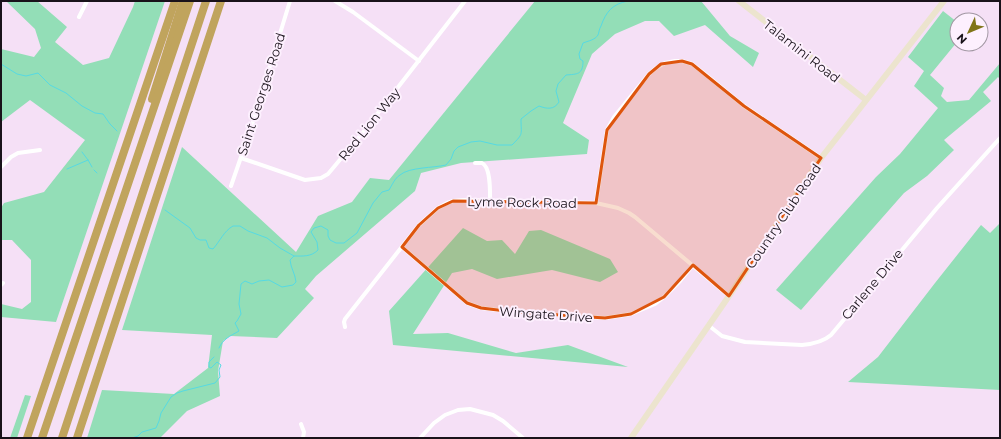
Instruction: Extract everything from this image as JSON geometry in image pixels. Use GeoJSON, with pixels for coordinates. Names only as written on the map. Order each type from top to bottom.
{"type":"FeatureCollection","features":[{"type":"Feature","properties":{"kind":"highway"},"geometry":{"type":"LineString","coordinates":[[27,438],[175,1]]}},
{"type":"Feature","properties":{"kind":"highway"},"geometry":{"type":"LineString","coordinates":[[140,149],[153,92],[183,1]]}},
{"type":"Feature","properties":{"kind":"highway"},"geometry":{"type":"LineString","coordinates":[[42,438],[190,1]]}},
{"type":"Feature","properties":{"kind":"highway"},"geometry":{"type":"LineString","coordinates":[[62,438],[206,1]]}},
{"type":"Feature","properties":{"kind":"highway"},"geometry":{"type":"LineString","coordinates":[[77,438],[221,1]]}},
{"type":"Feature","properties":{"kind":"street"},"geometry":{"type":"LineString","coordinates":[[79,17],[87,1]]}},
{"type":"Feature","properties":{"kind":"street","name":"Saint Georges Road"},"geometry":{"type":"LineString","coordinates":[[231,186],[290,1]]}},
{"type":"Feature","properties":{"kind":"street"},"geometry":{"type":"LineString","coordinates":[[335,1],[354,12],[419,61]]}},
{"type":"Feature","properties":{"kind":"street","name":"Red Lion Way"},"geometry":{"type":"LineString","coordinates":[[241,158],[305,180],[321,178],[328,174],[364,131],[465,1]]}},
{"type":"Feature","properties":{"kind":"street","name":"Talamini Road"},"geometry":{"type":"LineString","coordinates":[[739,1],[866,100]]}},
{"type":"Feature","properties":{"kind":"street","name":"Country Club Road"},"geometry":{"type":"LineString","coordinates":[[631,438],[822,158],[944,1]]}},
{"type":"Feature","properties":{"kind":"street"},"geometry":{"type":"LineString","coordinates":[[596,203],[607,130],[614,117],[649,74],[665,63],[675,61],[682,61],[692,64],[744,106],[822,158]]}},
{"type":"Feature","properties":{"kind":"street","name":"Carlene Drive"},"geometry":{"type":"LineString","coordinates":[[708,326],[722,336],[745,342],[802,345],[812,344],[826,339],[937,208],[1000,138]]}},
{"type":"Feature","properties":{"kind":"street"},"geometry":{"type":"LineString","coordinates":[[1,167],[10,157],[18,153],[40,150]]}},
{"type":"Feature","properties":{"kind":"street"},"geometry":{"type":"LineString","coordinates":[[475,163],[483,164],[487,169],[490,201]]}},
{"type":"Feature","properties":{"kind":"street","name":"Lyme Rock Road"},"geometry":{"type":"LineString","coordinates":[[345,327],[345,319],[419,225],[446,203],[464,200],[596,203],[618,208],[629,213],[729,296]]}},
{"type":"Feature","properties":{"kind":"street","name":"Wingate Drive"},"geometry":{"type":"LineString","coordinates":[[402,246],[467,303],[481,308],[605,318],[631,314],[655,304],[680,281],[692,265]]}},
{"type":"Feature","properties":{"kind":"street"},"geometry":{"type":"LineString","coordinates":[[420,438],[434,423],[445,416],[458,410],[470,410],[493,415],[503,421],[523,438]]}},
{"type":"Feature","properties":{"kind":"street"},"geometry":{"type":"LineString","coordinates":[[301,424],[304,432],[303,438]]}},
{"type":"Feature","properties":{"kind":"highlighted area"},"geometry":{"type":"Polygon","coordinates":[[[682,61],[692,64],[744,106],[821,158],[729,296],[693,265],[664,297],[631,314],[605,318],[514,312],[481,308],[467,303],[402,247],[419,225],[438,208],[453,201],[596,203],[607,130],[649,74],[661,64],[682,61]]]}},
{"type":"Feature","properties":{"kind":"green space"},"geometry":{"type":"Polygon","coordinates":[[[6,1],[37,1],[67,27],[55,42],[83,65],[109,58],[135,1],[165,1],[56,322],[1,317],[1,304],[22,309],[31,302],[31,260],[12,240],[1,240],[1,208],[4,203],[44,192],[85,140],[30,100],[1,122],[1,49],[34,57],[41,48],[35,29],[6,1]]]}},
{"type":"Feature","properties":{"kind":"green space"},"geometry":{"type":"Polygon","coordinates":[[[535,1],[701,1],[730,36],[759,53],[753,67],[705,25],[674,36],[659,21],[645,21],[615,34],[592,54],[563,123],[589,140],[587,154],[461,163],[421,173],[415,191],[316,276],[305,289],[314,298],[277,338],[230,336],[223,341],[218,371],[220,396],[187,411],[160,438],[87,438],[102,390],[174,394],[208,368],[212,335],[122,330],[182,147],[296,252],[318,216],[352,202],[370,178],[389,180],[535,1]]]}},
{"type":"Feature","properties":{"kind":"green space"},"geometry":{"type":"Polygon","coordinates":[[[943,11],[949,16],[949,52],[930,75],[944,88],[941,96],[947,102],[969,100],[1000,63],[1000,79],[998,77],[983,92],[991,101],[944,140],[954,150],[927,176],[904,193],[801,310],[776,290],[876,177],[900,154],[938,108],[914,86],[924,71],[908,57],[943,11]]]}},
{"type":"Feature","properties":{"kind":"green space"},"geometry":{"type":"Polygon","coordinates":[[[1000,223],[1000,390],[848,382],[878,357],[981,225],[990,233],[1000,223]]]}},
{"type":"Feature","properties":{"kind":"green space"},"geometry":{"type":"Polygon","coordinates":[[[463,228],[487,241],[502,240],[515,254],[529,231],[541,230],[610,259],[618,272],[600,282],[552,270],[497,279],[472,269],[452,273],[413,334],[448,333],[516,353],[568,345],[628,367],[393,345],[389,311],[463,228]]]}},
{"type":"Feature","properties":{"kind":"green space"},"geometry":{"type":"Polygon","coordinates":[[[25,395],[31,396],[17,438],[10,438],[25,395]]]}},
{"type":"Feature","properties":{"kind":"waterway"},"geometry":{"type":"LineString","coordinates":[[219,348],[225,340],[239,331],[235,323],[241,314],[239,304],[241,284],[245,281],[252,284],[259,281],[269,280],[282,287],[293,285],[296,282],[290,260],[294,256],[310,255],[318,250],[317,242],[311,232],[314,228],[321,226],[328,230],[330,240],[336,243],[344,243],[357,233],[373,203],[382,192],[389,190],[398,176],[404,172],[446,165],[458,147],[471,142],[480,141],[497,145],[512,145],[521,134],[521,119],[539,106],[553,108],[557,105],[559,102],[556,91],[558,84],[566,75],[579,73],[582,69],[583,61],[580,59],[579,54],[583,43],[597,37],[610,9],[622,2],[628,1]]}},
{"type":"Feature","properties":{"kind":"waterway"},"geometry":{"type":"LineString","coordinates":[[1,64],[17,74],[26,76],[38,73],[50,85],[66,93],[82,106],[95,113],[103,114],[117,131]]}},
{"type":"Feature","properties":{"kind":"waterway"},"geometry":{"type":"LineString","coordinates":[[82,152],[92,167]]}},
{"type":"Feature","properties":{"kind":"waterway"},"geometry":{"type":"LineString","coordinates":[[67,169],[88,160]]}},
{"type":"Feature","properties":{"kind":"waterway"},"geometry":{"type":"LineString","coordinates":[[94,170],[97,173]]}},
{"type":"Feature","properties":{"kind":"waterway"},"geometry":{"type":"LineString","coordinates":[[165,210],[190,228],[196,238],[206,240],[209,248],[213,249],[230,228],[233,226],[240,226],[248,231],[267,238],[294,256]]}},
{"type":"Feature","properties":{"kind":"waterway"},"geometry":{"type":"LineString","coordinates":[[132,438],[138,436],[142,432],[156,428],[161,413],[171,397],[177,393],[215,383],[220,377],[219,370],[221,365],[217,362],[211,368],[209,367],[209,362],[214,357]]}}]}
